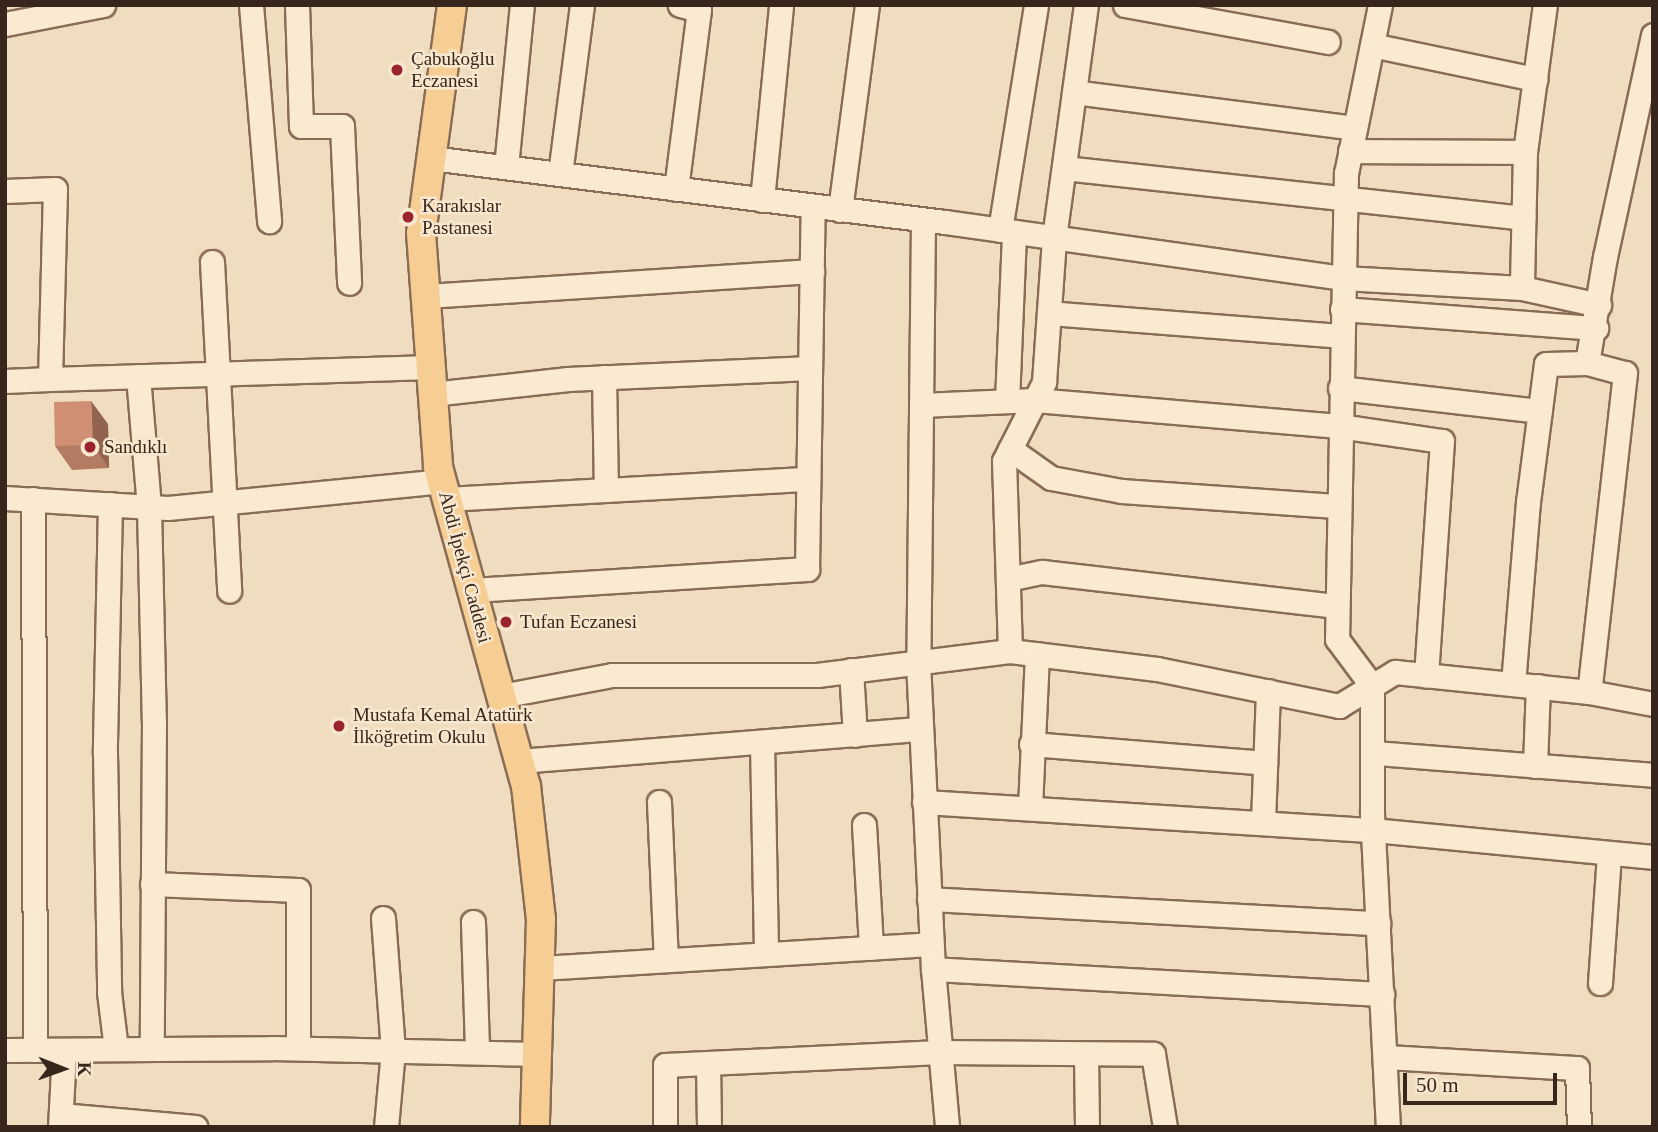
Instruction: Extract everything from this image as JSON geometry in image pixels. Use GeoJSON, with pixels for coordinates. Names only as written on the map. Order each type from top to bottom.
{"type":"FeatureCollection","features":[{"type":"Feature","properties":{"kind":"main road","name":"Abdi İpekçi Caddesi"},"geometry":{"type":"LineString","coordinates":[[452,5],[421,233],[431,380],[444,490],[519,761],[541,919],[535,1127]]}},
{"type":"Feature","properties":{"kind":"street"},"geometry":{"type":"LineString","coordinates":[[16,16],[103,5]]}},
{"type":"Feature","properties":{"kind":"street"},"geometry":{"type":"LineString","coordinates":[[251,5],[269,221]]}},
{"type":"Feature","properties":{"kind":"street"},"geometry":{"type":"LineString","coordinates":[[297,5],[301,126],[342,126],[349,283]]}},
{"type":"Feature","properties":{"kind":"street"},"geometry":{"type":"LineString","coordinates":[[506,167],[522,5]]}},
{"type":"Feature","properties":{"kind":"street"},"geometry":{"type":"LineString","coordinates":[[560,174],[582,5]]}},
{"type":"Feature","properties":{"kind":"street"},"geometry":{"type":"LineString","coordinates":[[676,189],[699,10],[680,5]]}},
{"type":"Feature","properties":{"kind":"street"},"geometry":{"type":"LineString","coordinates":[[762,200],[781,5]]}},
{"type":"Feature","properties":{"kind":"street"},"geometry":{"type":"LineString","coordinates":[[840,210],[867,5]]}},
{"type":"Feature","properties":{"kind":"street"},"geometry":{"type":"LineString","coordinates":[[1007,401],[1007,231],[1037,5]]}},
{"type":"Feature","properties":{"kind":"street"},"geometry":{"type":"LineString","coordinates":[[1010,651],[1004,461],[1044,382],[1055,237],[1086,5]]}},
{"type":"Feature","properties":{"kind":"street"},"geometry":{"type":"LineString","coordinates":[[1125,5],[1328,42]]}},
{"type":"Feature","properties":{"kind":"street"},"geometry":{"type":"LineString","coordinates":[[1380,5],[1350,151],[1345,202],[1337,639],[1372,685],[1376,753],[1373,830],[1388,1127]]}},
{"type":"Feature","properties":{"kind":"street"},"geometry":{"type":"LineString","coordinates":[[1522,288],[1525,152],[1545,5]]}},
{"type":"Feature","properties":{"kind":"street"},"geometry":{"type":"LineString","coordinates":[[1587,363],[1605,257],[1653,35]]}},
{"type":"Feature","properties":{"kind":"street"},"geometry":{"type":"LineString","coordinates":[[1372,45],[1535,79]]}},
{"type":"Feature","properties":{"kind":"street"},"geometry":{"type":"LineString","coordinates":[[1074,92],[1355,128]]}},
{"type":"Feature","properties":{"kind":"street"},"geometry":{"type":"LineString","coordinates":[[1350,151],[1525,152]]}},
{"type":"Feature","properties":{"kind":"street"},"geometry":{"type":"LineString","coordinates":[[431,158],[1055,237],[1343,278],[1522,288],[1597,316]]}},
{"type":"Feature","properties":{"kind":"street"},"geometry":{"type":"LineString","coordinates":[[1064,169],[1345,202],[1523,218]]}},
{"type":"Feature","properties":{"kind":"street"},"geometry":{"type":"LineString","coordinates":[[5,191],[55,189],[50,379]]}},
{"type":"Feature","properties":{"kind":"street"},"geometry":{"type":"LineString","coordinates":[[471,590],[807,569],[813,207]]}},
{"type":"Feature","properties":{"kind":"street"},"geometry":{"type":"LineString","coordinates":[[923,220],[918,662],[931,944],[947,1127]]}},
{"type":"Feature","properties":{"kind":"street"},"geometry":{"type":"LineString","coordinates":[[212,262],[222,504],[229,591]]}},
{"type":"Feature","properties":{"kind":"street"},"geometry":{"type":"LineString","coordinates":[[426,296],[812,271]]}},
{"type":"Feature","properties":{"kind":"street"},"geometry":{"type":"LineString","coordinates":[[1342,309],[1597,316]]}},
{"type":"Feature","properties":{"kind":"street"},"geometry":{"type":"LineString","coordinates":[[1049,313],[1341,336]]}},
{"type":"Feature","properties":{"kind":"street"},"geometry":{"type":"LineString","coordinates":[[1513,684],[1528,502],[1546,364],[1587,363],[1626,373],[1589,692]]}},
{"type":"Feature","properties":{"kind":"street"},"geometry":{"type":"LineString","coordinates":[[5,381],[218,373],[431,380],[604,377],[810,368]]}},
{"type":"Feature","properties":{"kind":"street"},"geometry":{"type":"LineString","coordinates":[[138,376],[149,507],[152,1049]]}},
{"type":"Feature","properties":{"kind":"street"},"geometry":{"type":"LineString","coordinates":[[604,377],[606,490]]}},
{"type":"Feature","properties":{"kind":"street"},"geometry":{"type":"LineString","coordinates":[[1340,388],[1540,411]]}},
{"type":"Feature","properties":{"kind":"street"},"geometry":{"type":"LineString","coordinates":[[921,404],[1035,400],[1339,426],[1442,441],[1426,675]]}},
{"type":"Feature","properties":{"kind":"street"},"geometry":{"type":"LineString","coordinates":[[1010,449],[1051,478],[1122,491],[1338,506]]}},
{"type":"Feature","properties":{"kind":"street"},"geometry":{"type":"LineString","coordinates":[[5,498],[149,507],[444,490],[606,490],[808,480]]}},
{"type":"Feature","properties":{"kind":"street"},"geometry":{"type":"LineString","coordinates":[[33,499],[35,1050]]}},
{"type":"Feature","properties":{"kind":"street"},"geometry":{"type":"LineString","coordinates":[[110,504],[105,753],[109,992],[116,1049]]}},
{"type":"Feature","properties":{"kind":"street"},"geometry":{"type":"LineString","coordinates":[[1008,579],[1054,573],[1337,606]]}},
{"type":"Feature","properties":{"kind":"street"},"geometry":{"type":"LineString","coordinates":[[501,696],[612,675],[817,675],[1010,651],[1157,669],[1339,706],[1395,672],[1589,692],[1653,704]]}},
{"type":"Feature","properties":{"kind":"street"},"geometry":{"type":"LineString","coordinates":[[1030,808],[1037,654]]}},
{"type":"Feature","properties":{"kind":"street"},"geometry":{"type":"LineString","coordinates":[[851,670],[855,734]]}},
{"type":"Feature","properties":{"kind":"street"},"geometry":{"type":"LineString","coordinates":[[1535,766],[1538,686]]}},
{"type":"Feature","properties":{"kind":"street"},"geometry":{"type":"LineString","coordinates":[[1263,822],[1268,691]]}},
{"type":"Feature","properties":{"kind":"street"},"geometry":{"type":"LineString","coordinates":[[519,761],[921,729]]}},
{"type":"Feature","properties":{"kind":"street"},"geometry":{"type":"LineString","coordinates":[[762,742],[766,954]]}},
{"type":"Feature","properties":{"kind":"street"},"geometry":{"type":"LineString","coordinates":[[1031,744],[1265,763]]}},
{"type":"Feature","properties":{"kind":"street"},"geometry":{"type":"LineString","coordinates":[[1376,753],[1653,775]]}},
{"type":"Feature","properties":{"kind":"street"},"geometry":{"type":"LineString","coordinates":[[659,802],[666,960]]}},
{"type":"Feature","properties":{"kind":"street"},"geometry":{"type":"LineString","coordinates":[[924,802],[1373,830],[1653,857]]}},
{"type":"Feature","properties":{"kind":"street"},"geometry":{"type":"LineString","coordinates":[[864,825],[871,948]]}},
{"type":"Feature","properties":{"kind":"street"},"geometry":{"type":"LineString","coordinates":[[1600,983],[1609,853]]}},
{"type":"Feature","properties":{"kind":"street"},"geometry":{"type":"LineString","coordinates":[[152,884],[298,890],[298,1048]]}},
{"type":"Feature","properties":{"kind":"street"},"geometry":{"type":"LineString","coordinates":[[929,898],[1378,923]]}},
{"type":"Feature","properties":{"kind":"street"},"geometry":{"type":"LineString","coordinates":[[383,918],[393,1051],[386,1127]]}},
{"type":"Feature","properties":{"kind":"street"},"geometry":{"type":"LineString","coordinates":[[473,922],[477,1052]]}},
{"type":"Feature","properties":{"kind":"street"},"geometry":{"type":"LineString","coordinates":[[540,968],[931,944]]}},
{"type":"Feature","properties":{"kind":"street"},"geometry":{"type":"LineString","coordinates":[[933,969],[1382,994]]}},
{"type":"Feature","properties":{"kind":"street"},"geometry":{"type":"LineString","coordinates":[[5,1050],[298,1048],[537,1054]]}},
{"type":"Feature","properties":{"kind":"street"},"geometry":{"type":"LineString","coordinates":[[64,1050],[60,1121],[195,1127]]}},
{"type":"Feature","properties":{"kind":"street"},"geometry":{"type":"LineString","coordinates":[[664,1127],[665,1065],[940,1052],[1153,1054],[1165,1127]]}},
{"type":"Feature","properties":{"kind":"street"},"geometry":{"type":"LineString","coordinates":[[1086,1054],[1087,1127]]}},
{"type":"Feature","properties":{"kind":"street"},"geometry":{"type":"LineString","coordinates":[[1385,1057],[1577,1068],[1579,1127]]}},
{"type":"Feature","properties":{"kind":"street"},"geometry":{"type":"LineString","coordinates":[[708,1063],[709,1127]]}},
{"type":"Feature","properties":{"kind":"building"},"geometry":{"type":"Polygon","coordinates":[[[91,401],[93,445],[55,446],[54,402],[91,401]]]}},
{"type":"Feature","properties":{"kind":"place","name":"Çabukoğlu Eczanesi"},"geometry":{"type":"Point","coordinates":[397,70]}},
{"type":"Feature","properties":{"kind":"place","name":"Karakıslar Pastanesi"},"geometry":{"type":"Point","coordinates":[408,217]}},
{"type":"Feature","properties":{"kind":"place","name":"Sandıklı"},"geometry":{"type":"Point","coordinates":[90,447]}},
{"type":"Feature","properties":{"kind":"place","name":"Tufan Eczanesi"},"geometry":{"type":"Point","coordinates":[506,622]}},
{"type":"Feature","properties":{"kind":"place","name":"Mustafa Kemal Atatürk İlköğretim Okulu"},"geometry":{"type":"Point","coordinates":[339,726]}}]}
